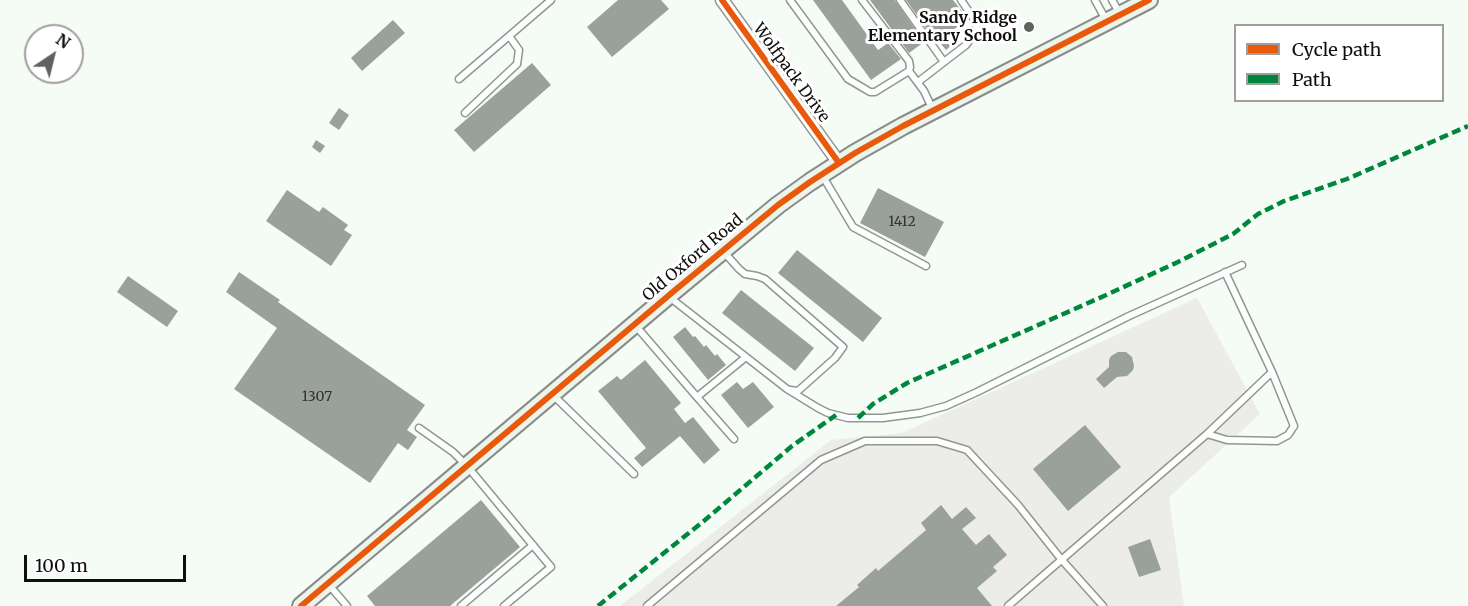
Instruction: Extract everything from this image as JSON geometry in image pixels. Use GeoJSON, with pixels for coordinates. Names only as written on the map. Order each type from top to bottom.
{"type":"FeatureCollection","features":[{"type":"Feature","properties":{"kind":"street","name":"Wolfpack Drive"},"geometry":{"type":"LineString","coordinates":[[722,0],[839,163]]}},
{"type":"Feature","properties":{"kind":"street","name":"Old Oxford Road"},"geometry":{"type":"LineString","coordinates":[[302,606],[778,205],[839,163],[903,126],[1113,12],[1149,0]]}},
{"type":"Feature","properties":{"kind":"lane"},"geometry":{"type":"LineString","coordinates":[[790,0],[848,79],[860,87],[875,92],[909,71]]}},
{"type":"Feature","properties":{"kind":"lane"},"geometry":{"type":"LineString","coordinates":[[862,0],[909,62],[909,71],[918,82],[933,110]]}},
{"type":"Feature","properties":{"kind":"lane"},"geometry":{"type":"LineString","coordinates":[[900,0],[944,62]]}},
{"type":"Feature","properties":{"kind":"lane"},"geometry":{"type":"LineString","coordinates":[[918,82],[966,45],[972,37],[976,28],[975,19],[961,0]]}},
{"type":"Feature","properties":{"kind":"lane"},"geometry":{"type":"LineString","coordinates":[[1095,0],[1113,12]]}},
{"type":"Feature","properties":{"kind":"lane"},"geometry":{"type":"LineString","coordinates":[[459,79],[547,1]]}},
{"type":"Feature","properties":{"kind":"lane"},"geometry":{"type":"LineString","coordinates":[[465,113],[517,64],[519,50],[509,36]]}},
{"type":"Feature","properties":{"kind":"lane"},"geometry":{"type":"LineString","coordinates":[[822,174],[853,227],[926,266]]}},
{"type":"Feature","properties":{"kind":"lane"},"geometry":{"type":"LineString","coordinates":[[722,250],[745,274],[765,279],[843,347],[835,358],[798,391],[788,389]]}},
{"type":"Feature","properties":{"kind":"lane"},"geometry":{"type":"LineString","coordinates":[[668,296],[788,389],[818,408],[848,418],[883,418],[920,413],[946,406],[1129,316],[1242,265]]}},
{"type":"Feature","properties":{"kind":"lane"},"geometry":{"type":"LineString","coordinates":[[1207,434],[1227,440],[1277,441],[1288,435],[1294,426],[1272,372],[1225,272]]}},
{"type":"Feature","properties":{"kind":"lane"},"geometry":{"type":"LineString","coordinates":[[635,325],[734,439]]}},
{"type":"Feature","properties":{"kind":"lane"},"geometry":{"type":"LineString","coordinates":[[697,397],[746,357]]}},
{"type":"Feature","properties":{"kind":"lane"},"geometry":{"type":"LineString","coordinates":[[1008,606],[1207,434],[1272,372]]}},
{"type":"Feature","properties":{"kind":"lane"},"geometry":{"type":"LineString","coordinates":[[552,394],[634,474]]}},
{"type":"Feature","properties":{"kind":"lane"},"geometry":{"type":"LineString","coordinates":[[419,428],[453,452],[467,466],[550,567],[504,606]]}},
{"type":"Feature","properties":{"kind":"lane"},"geometry":{"type":"LineString","coordinates":[[647,606],[821,460],[865,441],[937,441],[967,450],[1103,606]]}},
{"type":"Feature","properties":{"kind":"lane"},"geometry":{"type":"LineString","coordinates":[[461,606],[532,545]]}},
{"type":"Feature","properties":{"kind":"lane"},"geometry":{"type":"LineString","coordinates":[[328,584],[347,606]]}},
{"type":"Feature","properties":{"kind":"shaded area"},"geometry":{"type":"Polygon","coordinates":[[[1197,298],[1260,414],[1169,497],[1184,606],[620,606],[831,440],[902,433],[1197,298]]]}},
{"type":"Feature","properties":{"kind":"building"},"geometry":{"type":"Polygon","coordinates":[[[618,0],[661,0],[669,9],[612,57],[587,27],[618,0]]]}},
{"type":"Feature","properties":{"kind":"building"},"geometry":{"type":"Polygon","coordinates":[[[813,0],[842,0],[878,50],[888,43],[901,59],[871,80],[813,0]]]}},
{"type":"Feature","properties":{"kind":"building"},"geometry":{"type":"Polygon","coordinates":[[[870,0],[895,0],[924,42],[909,53],[870,0]]]}},
{"type":"Feature","properties":{"kind":"building"},"geometry":{"type":"Polygon","coordinates":[[[906,0],[953,0],[968,19],[949,33],[955,42],[946,50],[934,35],[932,36],[906,0]]]}},
{"type":"Feature","properties":{"kind":"building"},"geometry":{"type":"Polygon","coordinates":[[[393,20],[405,33],[362,71],[351,58],[393,20]]]}},
{"type":"Feature","properties":{"kind":"building"},"geometry":{"type":"Polygon","coordinates":[[[532,63],[551,85],[474,152],[454,130],[532,63]]]}},
{"type":"Feature","properties":{"kind":"building"},"geometry":{"type":"Polygon","coordinates":[[[339,108],[349,115],[339,130],[329,123],[339,108]]]}},
{"type":"Feature","properties":{"kind":"building"},"geometry":{"type":"Polygon","coordinates":[[[316,140],[325,146],[320,153],[312,147],[316,140]]]}},
{"type":"Feature","properties":{"kind":"building"},"geometry":{"type":"Polygon","coordinates":[[[878,188],[944,222],[925,257],[860,223],[878,188]]]}},
{"type":"Feature","properties":{"kind":"building"},"geometry":{"type":"Polygon","coordinates":[[[287,190],[319,212],[323,207],[348,225],[344,230],[352,235],[331,266],[266,221],[287,190]]]}},
{"type":"Feature","properties":{"kind":"building"},"geometry":{"type":"Polygon","coordinates":[[[797,250],[882,318],[863,342],[778,273],[797,250]]]}},
{"type":"Feature","properties":{"kind":"building"},"geometry":{"type":"Polygon","coordinates":[[[239,272],[425,405],[407,430],[417,437],[408,450],[398,443],[370,483],[234,389],[277,328],[226,292],[239,272]]]}},
{"type":"Feature","properties":{"kind":"building"},"geometry":{"type":"Polygon","coordinates":[[[128,276],[178,311],[167,327],[117,292],[128,276]]]}},
{"type":"Feature","properties":{"kind":"building"},"geometry":{"type":"Polygon","coordinates":[[[741,290],[814,348],[795,371],[722,313],[741,290]]]}},
{"type":"Feature","properties":{"kind":"building"},"geometry":{"type":"Polygon","coordinates":[[[685,327],[704,347],[706,345],[715,356],[717,354],[726,365],[708,380],[673,337],[685,327]]]}},
{"type":"Feature","properties":{"kind":"building"},"geometry":{"type":"Polygon","coordinates":[[[1118,352],[1126,352],[1132,357],[1133,370],[1127,376],[1117,377],[1104,388],[1096,379],[1109,367],[1111,356],[1118,352]]]}},
{"type":"Feature","properties":{"kind":"building"},"geometry":{"type":"Polygon","coordinates":[[[645,360],[681,403],[674,409],[685,423],[693,417],[720,450],[704,464],[680,436],[642,467],[634,458],[646,448],[598,391],[617,376],[621,380],[645,360]]]}},
{"type":"Feature","properties":{"kind":"building"},"geometry":{"type":"Polygon","coordinates":[[[737,382],[743,389],[753,382],[774,407],[748,428],[721,395],[737,382]]]}},
{"type":"Feature","properties":{"kind":"building"},"geometry":{"type":"Polygon","coordinates":[[[1085,425],[1121,467],[1068,511],[1033,469],[1085,425]]]}},
{"type":"Feature","properties":{"kind":"building"},"geometry":{"type":"Polygon","coordinates":[[[481,500],[520,547],[450,606],[375,606],[367,596],[481,500]]]}},
{"type":"Feature","properties":{"kind":"building"},"geometry":{"type":"Polygon","coordinates":[[[941,505],[952,519],[966,507],[976,518],[962,529],[976,545],[989,534],[1007,555],[993,567],[997,571],[977,588],[992,606],[836,606],[859,587],[857,585],[876,568],[878,571],[926,530],[921,523],[941,505]]]}},
{"type":"Feature","properties":{"kind":"building"},"geometry":{"type":"Polygon","coordinates":[[[1150,539],[1161,570],[1139,577],[1128,547],[1150,539]]]}},
{"type":"Feature","properties":{"kind":"marked path"},"geometry":{"type":"LineString","coordinates":[[858,418],[873,404],[907,383],[1178,262],[1233,234],[1258,214],[1284,201],[1347,179],[1468,126]]}},
{"type":"Feature","properties":{"kind":"marked path"},"geometry":{"type":"LineString","coordinates":[[598,606],[792,446],[836,415]]}},
{"type":"Feature","properties":{"kind":"cycle path"},"geometry":{"type":"LineString","coordinates":[[722,0],[839,163]]}},
{"type":"Feature","properties":{"kind":"cycle path"},"geometry":{"type":"LineString","coordinates":[[301,606],[674,291],[778,205],[810,182],[903,126],[1149,0]]}},
{"type":"Feature","properties":{"kind":"place","name":"Sandy Ridge Elementary School"},"geometry":{"type":"Point","coordinates":[1029,27]}}]}
